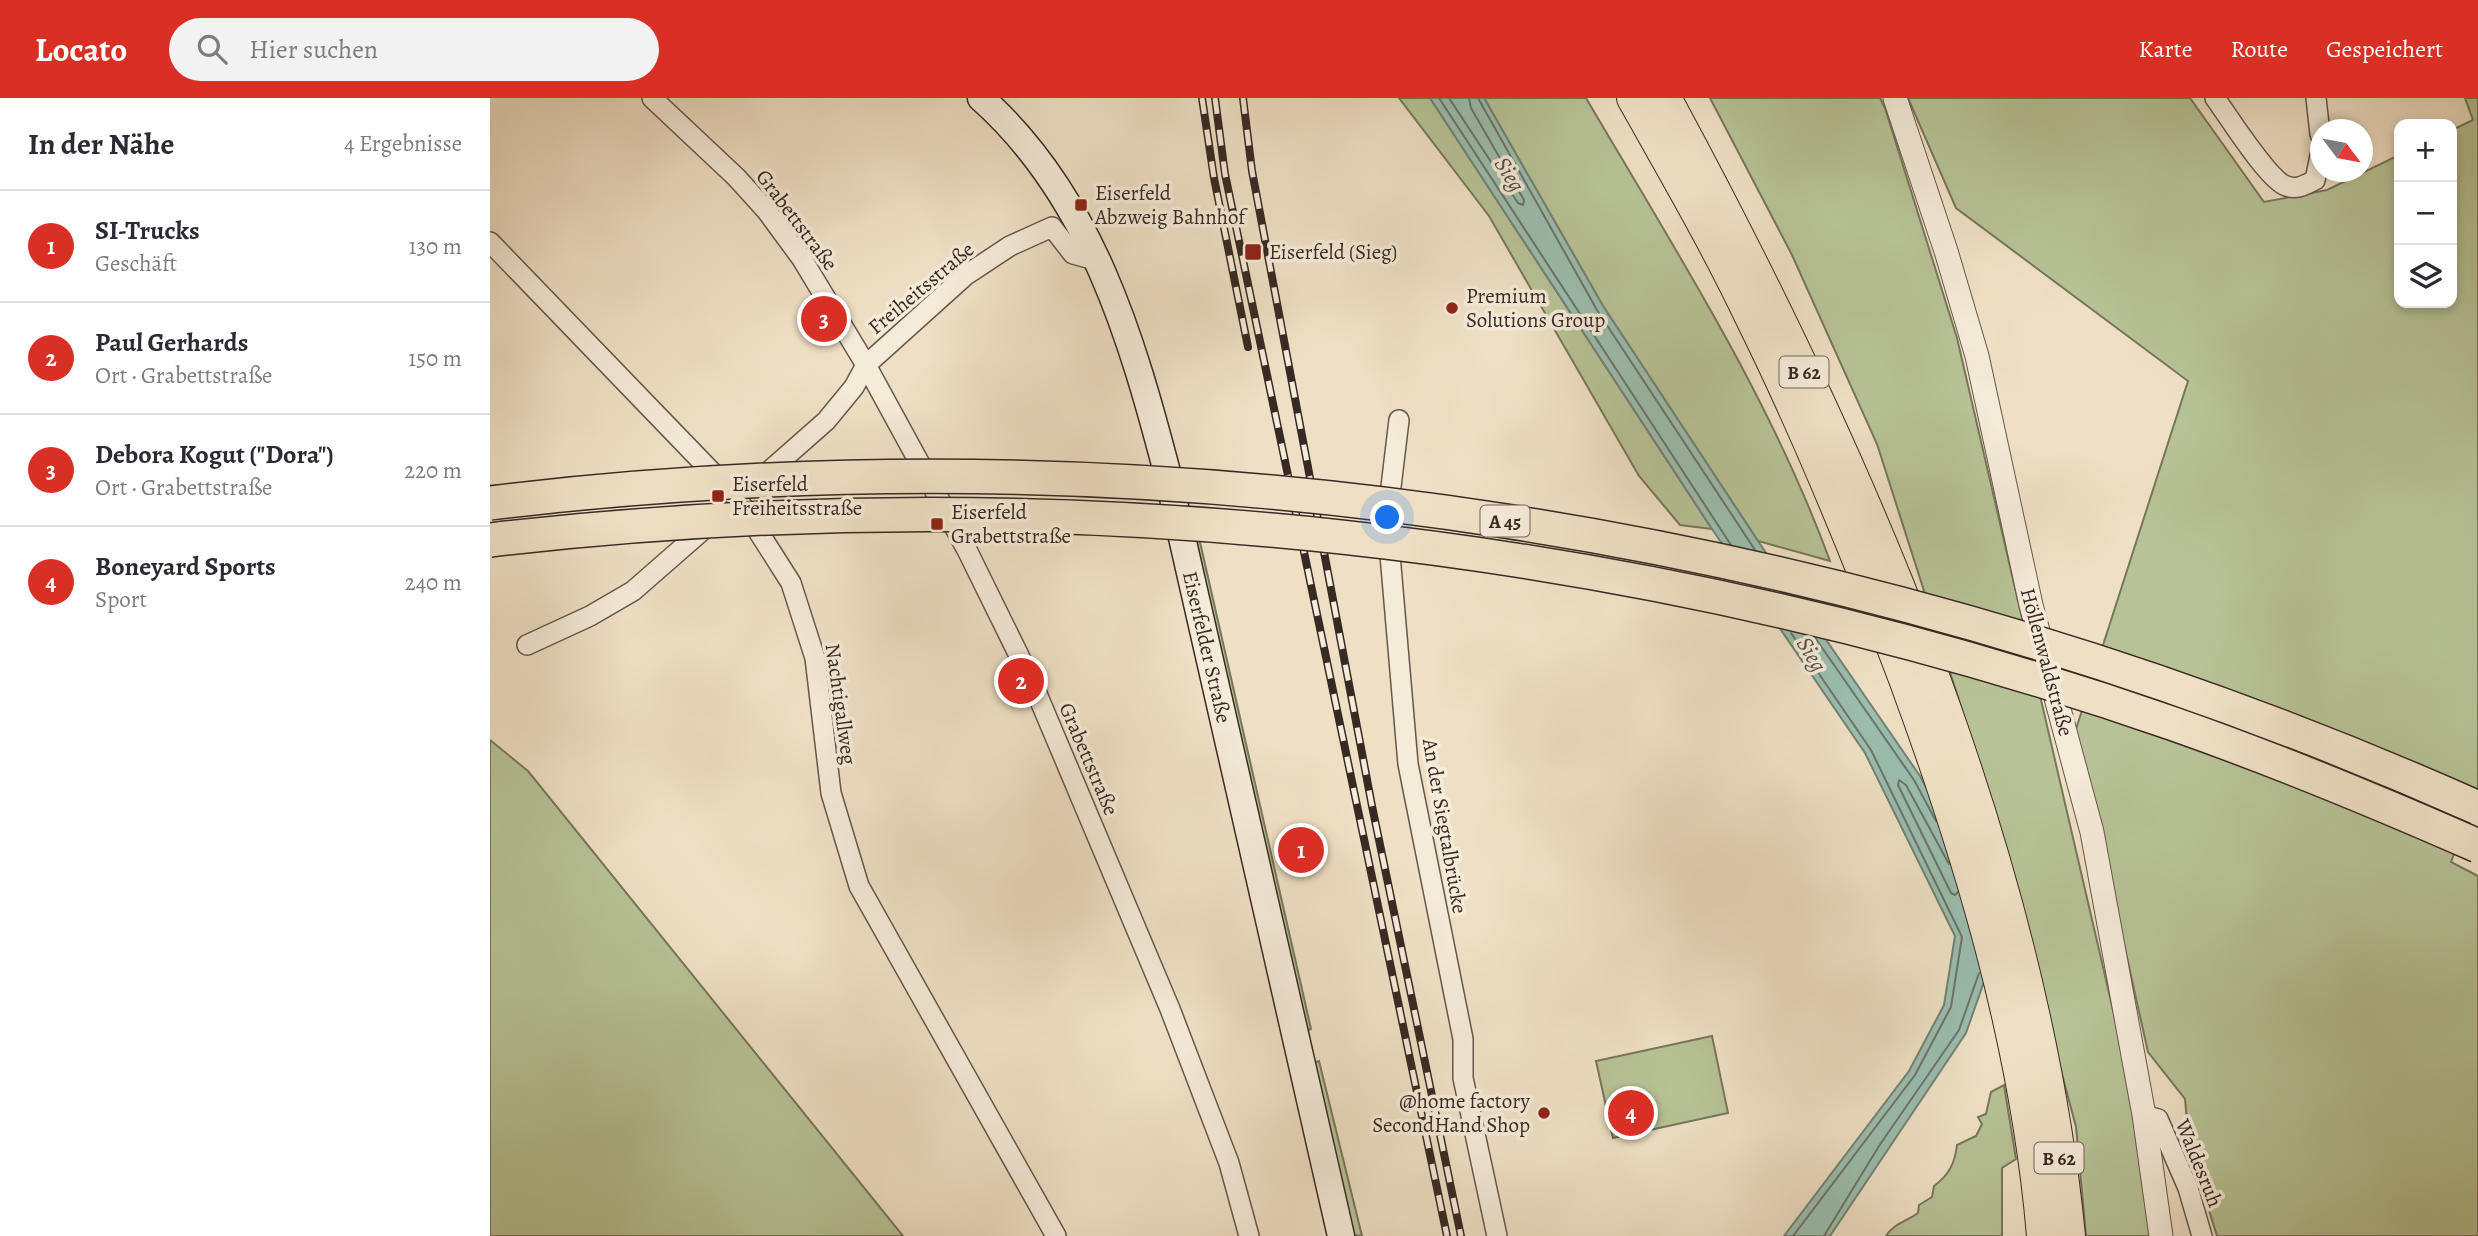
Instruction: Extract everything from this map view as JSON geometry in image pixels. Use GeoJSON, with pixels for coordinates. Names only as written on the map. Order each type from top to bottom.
{"type":"FeatureCollection","features":[{"type":"Feature","properties":{"kind":"highway","name":"B 62"},"geometry":{"type":"LineString","coordinates":[[1633,98],[1752,317],[1804,429],[1892,646],[1930,748],[1965,856],[1997,972],[2035,1083],[2069,1236]]}},
{"type":"Feature","properties":{"kind":"highway","name":"B 62"},"geometry":{"type":"LineString","coordinates":[[1665,98],[1729,217],[1813,390],[1878,534],[1991,856],[2020,962],[2035,1083],[2043,1236]]}},
{"type":"Feature","properties":{"kind":"highway","name":"A 45"},"geometry":{"type":"LineString","coordinates":[[490,503],[580,492],[783,478],[987,476],[1190,484],[1393,504],[1581,532],[1793,575],[1990,627],[2184,689],[2374,762],[2478,808]]}},
{"type":"Feature","properties":{"kind":"highway","name":"A 45"},"geometry":{"type":"LineString","coordinates":[[490,540],[587,529],[788,516],[989,514],[1204,524],[1391,542],[1590,572],[1788,612],[1983,663],[2174,724],[2363,795],[2478,846]]}},
{"type":"Feature","properties":{"kind":"main road","name":"Eiserfelder Straße"},"geometry":{"type":"LineString","coordinates":[[981,98],[1036,159],[1076,219],[1098,261],[1138,360],[1168,476],[1341,1236]]}},
{"type":"Feature","properties":{"kind":"street","name":"Grabettstraße"},"geometry":{"type":"LineString","coordinates":[[652,98],[736,177],[766,210],[802,259],[866,365],[967,550],[1032,682],[1170,1009],[1229,1163],[1249,1236]]}},
{"type":"Feature","properties":{"kind":"street","name":"Höllenwaldstraße"},"geometry":{"type":"LineString","coordinates":[[1895,98],[1942,238],[1977,356],[2031,605],[2092,832],[2144,1115],[2161,1236]]}},
{"type":"Feature","properties":{"kind":"street"},"geometry":{"type":"LineString","coordinates":[[2215,98],[2256,154],[2284,185],[2301,188],[2312,182]]}},
{"type":"Feature","properties":{"kind":"street"},"geometry":{"type":"LineString","coordinates":[[2316,98],[2318,119]]}},
{"type":"Feature","properties":{"kind":"street","name":"Freiheitsstraße"},"geometry":{"type":"LineString","coordinates":[[527,645],[590,617],[634,591],[826,421],[854,387],[866,365],[966,275],[1010,246],[1052,227],[1073,254],[1098,261]]}},
{"type":"Feature","properties":{"kind":"street","name":"Nachtigallweg"},"geometry":{"type":"LineString","coordinates":[[490,242],[737,498],[791,583],[815,658],[831,793],[859,886],[1056,1236]]}},
{"type":"Feature","properties":{"kind":"street","name":"An der Siegtalbrücke"},"geometry":{"type":"LineString","coordinates":[[1399,420],[1387,520],[1408,764],[1463,1039],[1463,1078],[1497,1236]]}},
{"type":"Feature","properties":{"kind":"street","name":"Waldesruh"},"geometry":{"type":"LineString","coordinates":[[2144,1115],[2158,1119],[2188,1188],[2202,1236]]}},
{"type":"Feature","properties":{"kind":"shaded area"},"geometry":{"type":"Polygon","coordinates":[[[1399,98],[1430,98],[1712,529],[1680,525],[1639,476],[1489,216],[1399,98]]]}},
{"type":"Feature","properties":{"kind":"shaded area"},"geometry":{"type":"Polygon","coordinates":[[[1484,98],[1586,98],[1750,382],[1806,500],[1830,561],[1758,541],[1603,306],[1484,98]]]}},
{"type":"Feature","properties":{"kind":"shaded area"},"geometry":{"type":"Polygon","coordinates":[[[1710,98],[1880,98],[1885,108],[1957,338],[2129,1079],[2154,1236],[2086,1236],[2076,1127],[1981,769],[1877,444],[1792,255],[1710,98]]]}},
{"type":"Feature","properties":{"kind":"shaded area"},"geometry":{"type":"Polygon","coordinates":[[[1908,98],[2190,98],[2264,202],[2327,190],[2343,182],[2373,182],[2373,168],[2394,157],[2394,308],[2457,308],[2457,128],[2473,120],[2465,98],[2478,98],[2478,790],[2451,862],[2478,876],[2478,1236],[2217,1236],[2189,1146],[2185,1099],[2148,1052],[2076,729],[2188,381],[1956,208],[1908,98]]]}},
{"type":"Feature","properties":{"kind":"shaded area"},"geometry":{"type":"Polygon","coordinates":[[[1184,507],[1192,507],[1311,1029],[1307,1031],[1184,507]]]}},
{"type":"Feature","properties":{"kind":"shaded area"},"geometry":{"type":"Polygon","coordinates":[[[490,740],[528,771],[903,1236],[490,1236],[490,740]]]}},
{"type":"Feature","properties":{"kind":"shaded area"},"geometry":{"type":"Polygon","coordinates":[[[1712,1036],[1728,1113],[1613,1138],[1596,1061],[1712,1036]]]}},
{"type":"Feature","properties":{"kind":"shaded area"},"geometry":{"type":"Polygon","coordinates":[[[1319,1061],[1362,1236],[1354,1235],[1313,1063],[1319,1061]]]}},
{"type":"Feature","properties":{"kind":"shaded area"},"geometry":{"type":"Polygon","coordinates":[[[2004,1085],[2016,1159],[2002,1168],[2002,1236],[1886,1236],[1896,1226],[1918,1213],[1919,1205],[1932,1197],[1934,1186],[1950,1168],[1957,1145],[1976,1136],[1982,1124],[1978,1117],[1986,1114],[1991,1092],[2004,1085]]]}},
{"type":"Feature","properties":{"kind":"water","name":"Sieg"},"geometry":{"type":"Polygon","coordinates":[[[1430,98],[1484,98],[1603,306],[1758,541],[1920,776],[1967,864],[1992,959],[1966,1033],[1830,1236],[1784,1236],[1909,1071],[1944,1005],[1955,936],[1865,753],[1712,529],[1430,98]]]}},
{"type":"Feature","properties":{"kind":"railway"},"geometry":{"type":"LineString","coordinates":[[1202,98],[1214,178],[1248,347]]}},
{"type":"Feature","properties":{"kind":"railway"},"geometry":{"type":"LineString","coordinates":[[1215,98],[1225,174],[1447,1236]]}},
{"type":"Feature","properties":{"kind":"railway"},"geometry":{"type":"LineString","coordinates":[[1243,98],[1252,171],[1372,806],[1461,1236]]}},
{"type":"Feature","properties":{"kind":"place","name":"Eiserfeld Abzweig Bahnhof"},"geometry":{"type":"Point","coordinates":[1081,205]}},
{"type":"Feature","properties":{"kind":"place","name":"Eiserfeld (Sieg)"},"geometry":{"type":"Point","coordinates":[1253,252]}},
{"type":"Feature","properties":{"kind":"place","name":"Premium Solutions Group"},"geometry":{"type":"Point","coordinates":[1452,308]}},
{"type":"Feature","properties":{"kind":"place","name":"Debora Kogut (\"Dora\")"},"geometry":{"type":"Point","coordinates":[824,319]}},
{"type":"Feature","properties":{"kind":"place","name":"Eiserfeld Freiheitsstraße"},"geometry":{"type":"Point","coordinates":[718,496]}},
{"type":"Feature","properties":{"kind":"place","name":"Eiserfeld Grabettstraße"},"geometry":{"type":"Point","coordinates":[937,524]}},
{"type":"Feature","properties":{"kind":"place","name":"Paul Gerhards"},"geometry":{"type":"Point","coordinates":[1021,681]}},
{"type":"Feature","properties":{"kind":"place","name":"SI-Trucks"},"geometry":{"type":"Point","coordinates":[1301,850]}},
{"type":"Feature","properties":{"kind":"place","name":"@home factory SecondHand Shop"},"geometry":{"type":"Point","coordinates":[1544,1113]}},
{"type":"Feature","properties":{"kind":"place","name":"Boneyard Sports"},"geometry":{"type":"Point","coordinates":[1631,1113]}}]}
